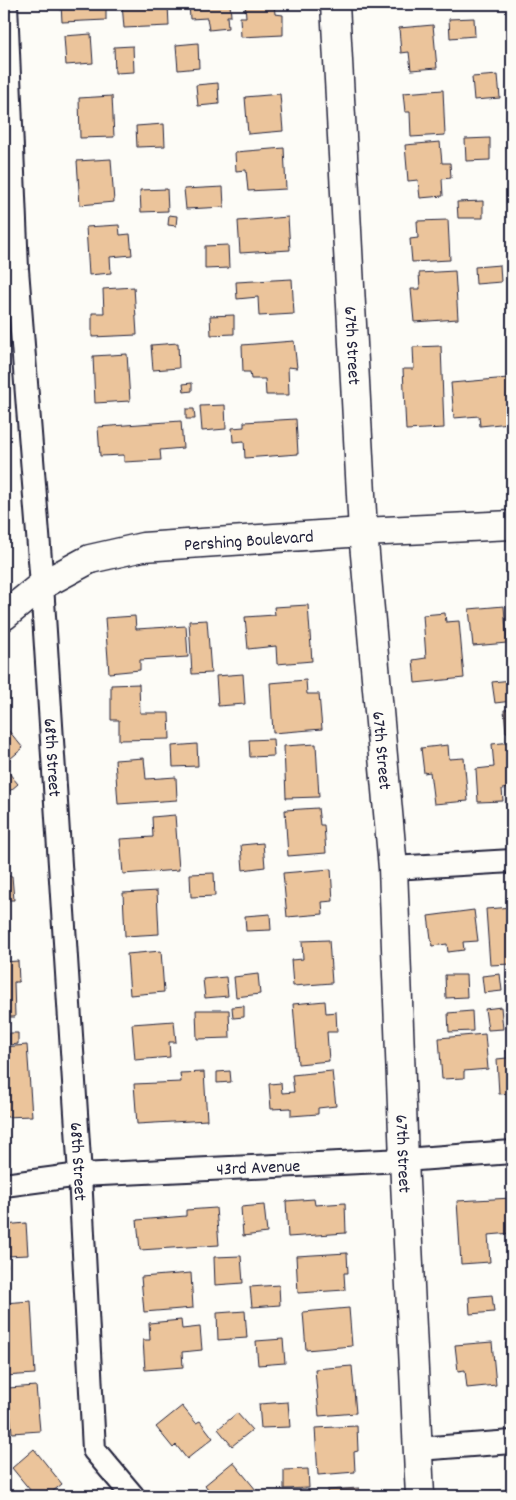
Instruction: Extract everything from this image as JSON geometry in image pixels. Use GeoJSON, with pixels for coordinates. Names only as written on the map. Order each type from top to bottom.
{"type":"FeatureCollection","features":[{"type":"Feature","properties":{"kind":"street","name":"68th Street"},"geometry":{"type":"LineString","coordinates":[[6,4],[10,269],[42,585],[80,1175],[94,1450],[133,1496]]}},
{"type":"Feature","properties":{"kind":"street","name":"67th Street"},"geometry":{"type":"LineString","coordinates":[[335,4],[363,532],[393,868],[404,1160],[420,1496]]}},
{"type":"Feature","properties":{"kind":"street","name":"Pershing Boulevard"},"geometry":{"type":"LineString","coordinates":[[4,616],[42,585],[90,559],[143,547],[363,532],[512,525]]}},
{"type":"Feature","properties":{"kind":"street"},"geometry":{"type":"LineString","coordinates":[[393,868],[512,861]]}},
{"type":"Feature","properties":{"kind":"street","name":"43rd Avenue"},"geometry":{"type":"LineString","coordinates":[[4,1185],[80,1175],[404,1160],[512,1152]]}},
{"type":"Feature","properties":{"kind":"street"},"geometry":{"type":"LineString","coordinates":[[418,1449],[512,1442]]}},
{"type":"Feature","properties":{"kind":"building"},"geometry":{"type":"Polygon","coordinates":[[[61,4],[106,4],[106,20],[62,22],[61,4]]]}},
{"type":"Feature","properties":{"kind":"building"},"geometry":{"type":"Polygon","coordinates":[[[122,4],[168,4],[169,26],[124,28],[122,4]]]}},
{"type":"Feature","properties":{"kind":"building"},"geometry":{"type":"Polygon","coordinates":[[[189,4],[230,4],[231,16],[227,16],[228,28],[209,30],[207,18],[190,19],[189,4]]]}},
{"type":"Feature","properties":{"kind":"building"},"geometry":{"type":"Polygon","coordinates":[[[245,4],[274,4],[275,14],[283,15],[283,35],[241,37],[240,17],[246,17],[245,4]]]}},
{"type":"Feature","properties":{"kind":"building"},"geometry":{"type":"Polygon","coordinates":[[[474,18],[475,36],[450,38],[449,19],[474,18]]]}},
{"type":"Feature","properties":{"kind":"building"},"geometry":{"type":"Polygon","coordinates":[[[433,25],[437,68],[411,70],[409,52],[401,53],[399,28],[433,25]]]}},
{"type":"Feature","properties":{"kind":"building"},"geometry":{"type":"Polygon","coordinates":[[[91,34],[93,63],[66,65],[64,36],[91,34]]]}},
{"type":"Feature","properties":{"kind":"building"},"geometry":{"type":"Polygon","coordinates":[[[198,43],[199,68],[178,70],[176,45],[198,43]]]}},
{"type":"Feature","properties":{"kind":"building"},"geometry":{"type":"Polygon","coordinates":[[[133,46],[134,72],[115,73],[114,47],[133,46]]]}},
{"type":"Feature","properties":{"kind":"building"},"geometry":{"type":"Polygon","coordinates":[[[498,75],[500,98],[474,100],[472,77],[498,75]]]}},
{"type":"Feature","properties":{"kind":"building"},"geometry":{"type":"Polygon","coordinates":[[[218,83],[219,104],[198,106],[196,85],[218,83]]]}},
{"type":"Feature","properties":{"kind":"building"},"geometry":{"type":"Polygon","coordinates":[[[443,90],[445,135],[411,137],[410,112],[405,112],[403,93],[443,90]]]}},
{"type":"Feature","properties":{"kind":"building"},"geometry":{"type":"Polygon","coordinates":[[[280,94],[283,131],[248,134],[245,97],[280,94]]]}},
{"type":"Feature","properties":{"kind":"building"},"geometry":{"type":"Polygon","coordinates":[[[112,96],[114,137],[80,138],[79,98],[112,96]]]}},
{"type":"Feature","properties":{"kind":"building"},"geometry":{"type":"Polygon","coordinates":[[[164,124],[165,146],[137,147],[136,126],[164,124]]]}},
{"type":"Feature","properties":{"kind":"building"},"geometry":{"type":"Polygon","coordinates":[[[490,138],[490,160],[466,161],[465,139],[490,138]]]}},
{"type":"Feature","properties":{"kind":"building"},"geometry":{"type":"Polygon","coordinates":[[[440,142],[442,163],[450,163],[451,178],[442,179],[443,196],[420,198],[418,180],[408,181],[405,145],[440,142]]]}},
{"type":"Feature","properties":{"kind":"building"},"geometry":{"type":"Polygon","coordinates":[[[284,148],[286,189],[248,191],[246,170],[236,171],[235,152],[284,148]]]}},
{"type":"Feature","properties":{"kind":"building"},"geometry":{"type":"Polygon","coordinates":[[[111,159],[114,202],[80,205],[77,161],[111,159]]]}},
{"type":"Feature","properties":{"kind":"building"},"geometry":{"type":"Polygon","coordinates":[[[223,187],[224,207],[186,209],[184,189],[223,187]]]}},
{"type":"Feature","properties":{"kind":"building"},"geometry":{"type":"Polygon","coordinates":[[[167,189],[168,211],[141,212],[140,190],[167,189]]]}},
{"type":"Feature","properties":{"kind":"building"},"geometry":{"type":"Polygon","coordinates":[[[483,201],[483,218],[458,218],[457,202],[483,201]]]}},
{"type":"Feature","properties":{"kind":"building"},"geometry":{"type":"Polygon","coordinates":[[[169,215],[177,216],[176,226],[168,225],[169,215]]]}},
{"type":"Feature","properties":{"kind":"building"},"geometry":{"type":"Polygon","coordinates":[[[288,217],[290,250],[240,253],[238,221],[288,217]]]}},
{"type":"Feature","properties":{"kind":"building"},"geometry":{"type":"Polygon","coordinates":[[[448,220],[450,260],[412,262],[410,239],[418,238],[417,221],[448,220]]]}},
{"type":"Feature","properties":{"kind":"building"},"geometry":{"type":"Polygon","coordinates":[[[119,225],[120,235],[130,234],[132,255],[110,257],[111,273],[89,275],[86,227],[119,225]]]}},
{"type":"Feature","properties":{"kind":"building"},"geometry":{"type":"Polygon","coordinates":[[[228,245],[229,268],[205,269],[205,246],[228,245]]]}},
{"type":"Feature","properties":{"kind":"building"},"geometry":{"type":"Polygon","coordinates":[[[500,265],[501,282],[476,284],[475,267],[500,265]]]}},
{"type":"Feature","properties":{"kind":"building"},"geometry":{"type":"Polygon","coordinates":[[[455,271],[458,319],[414,322],[411,289],[420,289],[419,273],[455,271]]]}},
{"type":"Feature","properties":{"kind":"building"},"geometry":{"type":"Polygon","coordinates":[[[292,279],[294,314],[259,316],[258,297],[237,299],[236,282],[292,279]]]}},
{"type":"Feature","properties":{"kind":"building"},"geometry":{"type":"Polygon","coordinates":[[[134,287],[137,335],[92,337],[92,313],[104,313],[103,289],[134,287]]]}},
{"type":"Feature","properties":{"kind":"building"},"geometry":{"type":"Polygon","coordinates":[[[234,315],[234,334],[211,335],[210,316],[234,315]]]}},
{"type":"Feature","properties":{"kind":"building"},"geometry":{"type":"Polygon","coordinates":[[[294,341],[297,368],[288,367],[289,395],[266,395],[265,379],[251,379],[250,372],[243,372],[242,345],[294,341]]]}},
{"type":"Feature","properties":{"kind":"building"},"geometry":{"type":"Polygon","coordinates":[[[178,343],[179,368],[153,370],[151,345],[178,343]]]}},
{"type":"Feature","properties":{"kind":"building"},"geometry":{"type":"Polygon","coordinates":[[[441,346],[444,428],[406,430],[403,369],[414,369],[413,347],[441,346]]]}},
{"type":"Feature","properties":{"kind":"building"},"geometry":{"type":"Polygon","coordinates":[[[127,354],[130,401],[95,403],[93,356],[127,354]]]}},
{"type":"Feature","properties":{"kind":"building"},"geometry":{"type":"Polygon","coordinates":[[[508,372],[512,372],[512,405],[508,406],[510,423],[480,426],[479,416],[454,418],[451,383],[508,378],[508,372]]]}},
{"type":"Feature","properties":{"kind":"building"},"geometry":{"type":"Polygon","coordinates":[[[192,383],[192,391],[184,392],[183,384],[192,383]]]}},
{"type":"Feature","properties":{"kind":"building"},"geometry":{"type":"Polygon","coordinates":[[[225,405],[226,429],[202,431],[200,406],[225,405]]]}},
{"type":"Feature","properties":{"kind":"building"},"geometry":{"type":"Polygon","coordinates":[[[186,409],[194,409],[195,419],[186,419],[186,409]]]}},
{"type":"Feature","properties":{"kind":"building"},"geometry":{"type":"Polygon","coordinates":[[[296,419],[298,454],[245,458],[244,441],[233,442],[232,428],[244,427],[244,422],[296,419]]]}},
{"type":"Feature","properties":{"kind":"building"},"geometry":{"type":"Polygon","coordinates":[[[181,421],[183,448],[160,450],[161,460],[124,462],[124,455],[100,456],[98,427],[181,421]]]}},
{"type":"Feature","properties":{"kind":"building"},"geometry":{"type":"Polygon","coordinates":[[[308,605],[312,661],[277,664],[276,646],[248,649],[245,617],[275,615],[274,607],[308,605]]]}},
{"type":"Feature","properties":{"kind":"building"},"geometry":{"type":"Polygon","coordinates":[[[504,606],[507,643],[473,646],[469,609],[504,606]]]}},
{"type":"Feature","properties":{"kind":"building"},"geometry":{"type":"Polygon","coordinates":[[[445,613],[446,622],[459,621],[464,678],[415,683],[413,660],[426,658],[423,615],[445,613]]]}},
{"type":"Feature","properties":{"kind":"building"},"geometry":{"type":"Polygon","coordinates":[[[135,616],[136,629],[186,626],[188,657],[140,660],[140,670],[109,673],[105,618],[135,616]]]}},
{"type":"Feature","properties":{"kind":"building"},"geometry":{"type":"Polygon","coordinates":[[[207,620],[211,673],[192,674],[189,621],[207,620]]]}},
{"type":"Feature","properties":{"kind":"building"},"geometry":{"type":"Polygon","coordinates":[[[243,674],[245,704],[218,706],[216,676],[243,674]]]}},
{"type":"Feature","properties":{"kind":"building"},"geometry":{"type":"Polygon","coordinates":[[[306,680],[307,694],[319,694],[322,729],[273,733],[270,683],[306,680]]]}},
{"type":"Feature","properties":{"kind":"building"},"geometry":{"type":"Polygon","coordinates":[[[512,680],[512,701],[495,703],[492,682],[512,680]]]}},
{"type":"Feature","properties":{"kind":"building"},"geometry":{"type":"Polygon","coordinates":[[[139,684],[140,713],[169,713],[170,739],[119,740],[119,720],[111,720],[111,685],[139,684]]]}},
{"type":"Feature","properties":{"kind":"building"},"geometry":{"type":"Polygon","coordinates":[[[512,709],[512,732],[506,732],[504,710],[512,709]]]}},
{"type":"Feature","properties":{"kind":"building"},"geometry":{"type":"Polygon","coordinates":[[[4,725],[23,748],[4,764],[4,725]]]}},
{"type":"Feature","properties":{"kind":"building"},"geometry":{"type":"Polygon","coordinates":[[[273,739],[274,756],[250,757],[249,740],[273,739]]]}},
{"type":"Feature","properties":{"kind":"building"},"geometry":{"type":"Polygon","coordinates":[[[512,742],[512,788],[502,789],[503,801],[478,802],[476,769],[494,767],[492,744],[512,742]]]}},
{"type":"Feature","properties":{"kind":"building"},"geometry":{"type":"Polygon","coordinates":[[[197,744],[198,766],[173,767],[172,746],[197,744]]]}},
{"type":"Feature","properties":{"kind":"building"},"geometry":{"type":"Polygon","coordinates":[[[316,744],[319,797],[286,798],[284,746],[316,744]]]}},
{"type":"Feature","properties":{"kind":"building"},"geometry":{"type":"Polygon","coordinates":[[[448,745],[449,759],[464,758],[468,801],[434,804],[430,772],[424,773],[421,748],[448,745]]]}},
{"type":"Feature","properties":{"kind":"building"},"geometry":{"type":"Polygon","coordinates":[[[144,758],[146,779],[176,777],[177,800],[118,804],[115,760],[144,758]]]}},
{"type":"Feature","properties":{"kind":"building"},"geometry":{"type":"Polygon","coordinates":[[[4,767],[18,784],[4,796],[4,767]]]}},
{"type":"Feature","properties":{"kind":"building"},"geometry":{"type":"Polygon","coordinates":[[[318,808],[320,825],[324,825],[326,853],[288,856],[285,810],[318,808]]]}},
{"type":"Feature","properties":{"kind":"building"},"geometry":{"type":"Polygon","coordinates":[[[175,815],[179,870],[123,874],[120,839],[153,837],[152,817],[175,815]]]}},
{"type":"Feature","properties":{"kind":"building"},"geometry":{"type":"Polygon","coordinates":[[[263,843],[265,867],[243,870],[241,845],[263,843]]]}},
{"type":"Feature","properties":{"kind":"building"},"geometry":{"type":"Polygon","coordinates":[[[331,869],[333,901],[322,902],[323,914],[287,917],[283,873],[331,869]]]}},
{"type":"Feature","properties":{"kind":"building"},"geometry":{"type":"Polygon","coordinates":[[[214,873],[215,896],[191,897],[190,874],[214,873]]]}},
{"type":"Feature","properties":{"kind":"building"},"geometry":{"type":"Polygon","coordinates":[[[4,876],[12,876],[14,900],[4,900],[4,876]]]}},
{"type":"Feature","properties":{"kind":"building"},"geometry":{"type":"Polygon","coordinates":[[[157,891],[159,934],[125,936],[123,893],[157,891]]]}},
{"type":"Feature","properties":{"kind":"building"},"geometry":{"type":"Polygon","coordinates":[[[4,900],[6,940],[4,940],[4,900]]]}},
{"type":"Feature","properties":{"kind":"building"},"geometry":{"type":"Polygon","coordinates":[[[512,907],[512,964],[490,965],[486,909],[512,907]]]}},
{"type":"Feature","properties":{"kind":"building"},"geometry":{"type":"Polygon","coordinates":[[[474,910],[478,941],[463,942],[464,950],[448,952],[447,944],[432,946],[428,916],[474,910]]]}},
{"type":"Feature","properties":{"kind":"building"},"geometry":{"type":"Polygon","coordinates":[[[270,914],[271,930],[246,931],[245,916],[270,914]]]}},
{"type":"Feature","properties":{"kind":"building"},"geometry":{"type":"Polygon","coordinates":[[[329,940],[332,983],[293,986],[291,960],[303,959],[302,941],[329,940]]]}},
{"type":"Feature","properties":{"kind":"building"},"geometry":{"type":"Polygon","coordinates":[[[161,951],[164,992],[130,995],[127,954],[161,951]]]}},
{"type":"Feature","properties":{"kind":"building"},"geometry":{"type":"Polygon","coordinates":[[[18,961],[19,982],[14,982],[15,1017],[4,1017],[4,962],[18,961]]]}},
{"type":"Feature","properties":{"kind":"building"},"geometry":{"type":"Polygon","coordinates":[[[258,974],[260,994],[236,997],[234,977],[258,974]]]}},
{"type":"Feature","properties":{"kind":"building"},"geometry":{"type":"Polygon","coordinates":[[[500,974],[502,991],[484,993],[482,976],[500,974]]]}},
{"type":"Feature","properties":{"kind":"building"},"geometry":{"type":"Polygon","coordinates":[[[445,975],[466,975],[467,997],[446,998],[445,975]]]}},
{"type":"Feature","properties":{"kind":"building"},"geometry":{"type":"Polygon","coordinates":[[[226,977],[228,996],[205,998],[203,979],[226,977]]]}},
{"type":"Feature","properties":{"kind":"building"},"geometry":{"type":"Polygon","coordinates":[[[325,1001],[326,1013],[336,1012],[337,1032],[327,1032],[329,1061],[298,1064],[293,1004],[325,1001]]]}},
{"type":"Feature","properties":{"kind":"building"},"geometry":{"type":"Polygon","coordinates":[[[244,1006],[244,1017],[233,1018],[232,1007],[244,1006]]]}},
{"type":"Feature","properties":{"kind":"building"},"geometry":{"type":"Polygon","coordinates":[[[501,1007],[503,1029],[488,1030],[485,1009],[501,1007]]]}},
{"type":"Feature","properties":{"kind":"building"},"geometry":{"type":"Polygon","coordinates":[[[196,1010],[229,1010],[230,1038],[197,1039],[196,1010]]]}},
{"type":"Feature","properties":{"kind":"building"},"geometry":{"type":"Polygon","coordinates":[[[472,1011],[473,1031],[449,1032],[448,1013],[472,1011]]]}},
{"type":"Feature","properties":{"kind":"building"},"geometry":{"type":"Polygon","coordinates":[[[174,1021],[176,1042],[169,1042],[170,1057],[135,1060],[132,1024],[174,1021]]]}},
{"type":"Feature","properties":{"kind":"building"},"geometry":{"type":"Polygon","coordinates":[[[10,1033],[18,1033],[18,1044],[10,1045],[10,1033]]]}},
{"type":"Feature","properties":{"kind":"building"},"geometry":{"type":"Polygon","coordinates":[[[485,1034],[488,1069],[464,1071],[464,1078],[442,1079],[439,1038],[485,1034]]]}},
{"type":"Feature","properties":{"kind":"building"},"geometry":{"type":"Polygon","coordinates":[[[27,1045],[32,1116],[4,1117],[4,1047],[27,1045]]]}},
{"type":"Feature","properties":{"kind":"building"},"geometry":{"type":"Polygon","coordinates":[[[506,1047],[512,1047],[512,1093],[499,1094],[497,1059],[507,1058],[506,1047]]]}},
{"type":"Feature","properties":{"kind":"building"},"geometry":{"type":"Polygon","coordinates":[[[230,1071],[231,1082],[217,1083],[217,1072],[230,1071]]]}},
{"type":"Feature","properties":{"kind":"building"},"geometry":{"type":"Polygon","coordinates":[[[332,1071],[336,1106],[318,1108],[318,1114],[291,1116],[291,1108],[271,1109],[269,1084],[281,1083],[282,1093],[294,1092],[292,1075],[332,1071]]]}},
{"type":"Feature","properties":{"kind":"building"},"geometry":{"type":"Polygon","coordinates":[[[204,1072],[207,1120],[137,1124],[134,1084],[181,1082],[180,1073],[204,1072]]]}},
{"type":"Feature","properties":{"kind":"building"},"geometry":{"type":"Polygon","coordinates":[[[512,1198],[512,1233],[488,1235],[490,1262],[461,1264],[457,1201],[512,1198]]]}},
{"type":"Feature","properties":{"kind":"building"},"geometry":{"type":"Polygon","coordinates":[[[314,1199],[315,1205],[345,1203],[346,1233],[288,1237],[286,1201],[314,1199]]]}},
{"type":"Feature","properties":{"kind":"building"},"geometry":{"type":"Polygon","coordinates":[[[264,1205],[267,1233],[243,1236],[241,1207],[264,1205]]]}},
{"type":"Feature","properties":{"kind":"building"},"geometry":{"type":"Polygon","coordinates":[[[216,1208],[219,1245],[140,1250],[137,1220],[186,1216],[186,1210],[216,1208]]]}},
{"type":"Feature","properties":{"kind":"building"},"geometry":{"type":"Polygon","coordinates":[[[26,1223],[28,1255],[6,1256],[7,1267],[4,1267],[4,1225],[26,1223]]]}},
{"type":"Feature","properties":{"kind":"building"},"geometry":{"type":"Polygon","coordinates":[[[347,1253],[348,1273],[344,1273],[345,1290],[298,1293],[296,1256],[347,1253]]]}},
{"type":"Feature","properties":{"kind":"building"},"geometry":{"type":"Polygon","coordinates":[[[241,1256],[243,1283],[215,1285],[214,1257],[241,1256]]]}},
{"type":"Feature","properties":{"kind":"building"},"geometry":{"type":"Polygon","coordinates":[[[191,1273],[193,1308],[144,1312],[141,1277],[191,1273]]]}},
{"type":"Feature","properties":{"kind":"building"},"geometry":{"type":"Polygon","coordinates":[[[279,1285],[280,1305],[252,1307],[250,1287],[279,1285]]]}},
{"type":"Feature","properties":{"kind":"building"},"geometry":{"type":"Polygon","coordinates":[[[492,1295],[494,1312],[470,1314],[469,1297],[492,1295]]]}},
{"type":"Feature","properties":{"kind":"building"},"geometry":{"type":"Polygon","coordinates":[[[31,1301],[35,1374],[4,1376],[4,1303],[31,1301]]]}},
{"type":"Feature","properties":{"kind":"building"},"geometry":{"type":"Polygon","coordinates":[[[349,1308],[352,1346],[306,1350],[303,1312],[349,1308]]]}},
{"type":"Feature","properties":{"kind":"building"},"geometry":{"type":"Polygon","coordinates":[[[245,1311],[247,1338],[218,1340],[217,1313],[245,1311]]]}},
{"type":"Feature","properties":{"kind":"building"},"geometry":{"type":"Polygon","coordinates":[[[181,1320],[182,1329],[200,1327],[202,1350],[182,1352],[183,1367],[145,1370],[143,1340],[150,1340],[149,1323],[181,1320]]]}},
{"type":"Feature","properties":{"kind":"building"},"geometry":{"type":"Polygon","coordinates":[[[509,1325],[512,1325],[512,1383],[509,1383],[506,1343],[510,1342],[509,1325]]]}},
{"type":"Feature","properties":{"kind":"building"},"geometry":{"type":"Polygon","coordinates":[[[283,1339],[285,1363],[258,1365],[256,1341],[283,1339]]]}},
{"type":"Feature","properties":{"kind":"building"},"geometry":{"type":"Polygon","coordinates":[[[492,1342],[496,1385],[467,1388],[465,1370],[458,1371],[455,1345],[492,1342]]]}},
{"type":"Feature","properties":{"kind":"building"},"geometry":{"type":"Polygon","coordinates":[[[352,1366],[356,1413],[319,1416],[315,1369],[352,1366]]]}},
{"type":"Feature","properties":{"kind":"building"},"geometry":{"type":"Polygon","coordinates":[[[36,1386],[40,1431],[12,1433],[8,1388],[36,1386]]]}},
{"type":"Feature","properties":{"kind":"building"},"geometry":{"type":"Polygon","coordinates":[[[288,1402],[290,1427],[261,1428],[259,1404],[288,1402]]]}},
{"type":"Feature","properties":{"kind":"building"},"geometry":{"type":"Polygon","coordinates":[[[182,1406],[196,1423],[200,1421],[213,1438],[187,1459],[176,1445],[173,1448],[156,1427],[182,1406]]]}},
{"type":"Feature","properties":{"kind":"building"},"geometry":{"type":"Polygon","coordinates":[[[237,1413],[252,1430],[232,1446],[218,1429],[237,1413]]]}},
{"type":"Feature","properties":{"kind":"building"},"geometry":{"type":"Polygon","coordinates":[[[357,1426],[358,1451],[354,1452],[355,1472],[318,1475],[315,1428],[357,1426]]]}},
{"type":"Feature","properties":{"kind":"building"},"geometry":{"type":"Polygon","coordinates":[[[34,1449],[62,1484],[47,1496],[35,1496],[12,1468],[34,1449]]]}},
{"type":"Feature","properties":{"kind":"building"},"geometry":{"type":"Polygon","coordinates":[[[233,1462],[261,1496],[213,1496],[205,1485],[233,1462]]]}},
{"type":"Feature","properties":{"kind":"building"},"geometry":{"type":"Polygon","coordinates":[[[308,1469],[309,1488],[284,1489],[284,1470],[308,1469]]]}},
{"type":"Feature","properties":{"kind":"building"},"geometry":{"type":"Polygon","coordinates":[[[359,1488],[359,1496],[328,1496],[327,1490],[359,1488]]]}},
{"type":"Feature","properties":{"kind":"building"},"geometry":{"type":"Polygon","coordinates":[[[505,1490],[505,1496],[471,1496],[471,1492],[505,1490]]]}}]}
